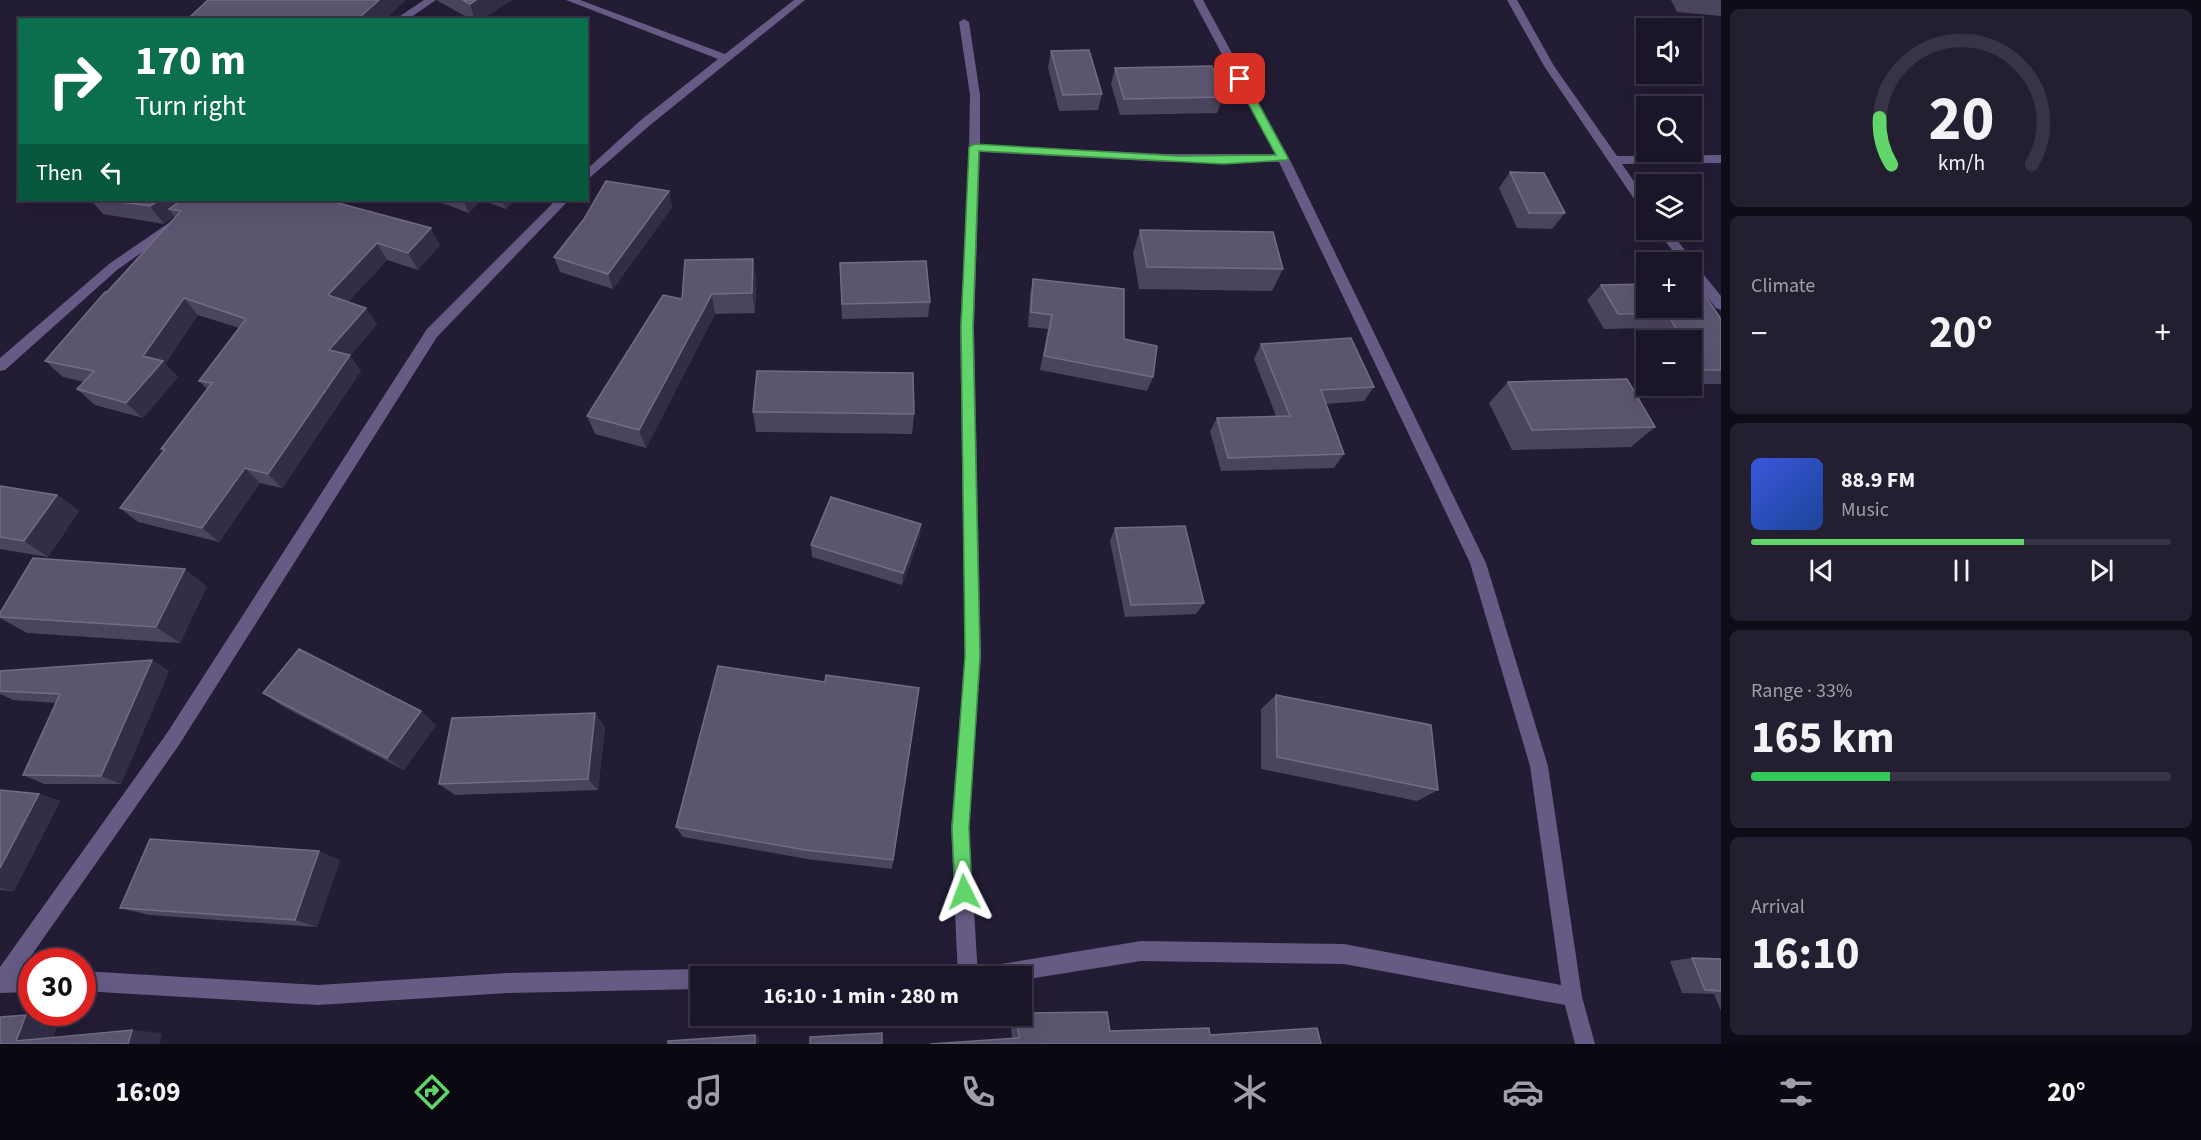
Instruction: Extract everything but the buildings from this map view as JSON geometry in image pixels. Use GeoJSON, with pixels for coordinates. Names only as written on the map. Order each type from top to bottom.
{"type":"FeatureCollection","features":[{"type":"Feature","properties":{"kind":"street"},"geometry":{"type":"LineString","coordinates":[[402,18],[431,0]]}},
{"type":"Feature","properties":{"kind":"street"},"geometry":{"type":"LineString","coordinates":[[571,0],[727,59]]}},
{"type":"Feature","properties":{"kind":"street"},"geometry":{"type":"LineString","coordinates":[[588,175],[645,123],[800,0]]}},
{"type":"Feature","properties":{"kind":"street"},"geometry":{"type":"LineString","coordinates":[[1198,0],[1283,158],[1478,563],[1539,766],[1572,997],[1585,1044]]}},
{"type":"Feature","properties":{"kind":"street"},"geometry":{"type":"LineString","coordinates":[[1512,0],[1549,66],[1636,193]]}},
{"type":"Feature","properties":{"kind":"street"},"geometry":{"type":"LineString","coordinates":[[964,22],[975,95],[967,327],[973,656],[960,828],[967,966]]}},
{"type":"Feature","properties":{"kind":"street"},"geometry":{"type":"LineString","coordinates":[[974,147],[1147,158],[1224,160],[1283,158]]}},
{"type":"Feature","properties":{"kind":"street"},"geometry":{"type":"LineString","coordinates":[[1613,160],[1721,159]]}},
{"type":"Feature","properties":{"kind":"street"},"geometry":{"type":"LineString","coordinates":[[0,366],[112,267],[209,201]]}},
{"type":"Feature","properties":{"kind":"street"},"geometry":{"type":"LineString","coordinates":[[0,983],[173,739],[432,333],[562,201]]}},
{"type":"Feature","properties":{"kind":"street"},"geometry":{"type":"LineString","coordinates":[[1671,240],[1680,252]]}},
{"type":"Feature","properties":{"kind":"street"},"geometry":{"type":"LineString","coordinates":[[1702,281],[1721,305]]}},
{"type":"Feature","properties":{"kind":"street"},"geometry":{"type":"LineString","coordinates":[[1032,969],[1141,951],[1344,954],[1572,997]]}},
{"type":"Feature","properties":{"kind":"street"},"geometry":{"type":"LineString","coordinates":[[96,982],[318,995],[507,982],[690,979]]}},
{"type":"Feature","properties":{"kind":"street"},"geometry":{"type":"LineString","coordinates":[[0,983],[18,982]]}},
{"type":"Feature","properties":{"kind":"route"},"geometry":{"type":"LineString","coordinates":[[964,892],[960,828],[973,656],[967,327],[974,200],[974,147],[1136,158],[1224,160],[1283,158],[1240,79]]}}]}
